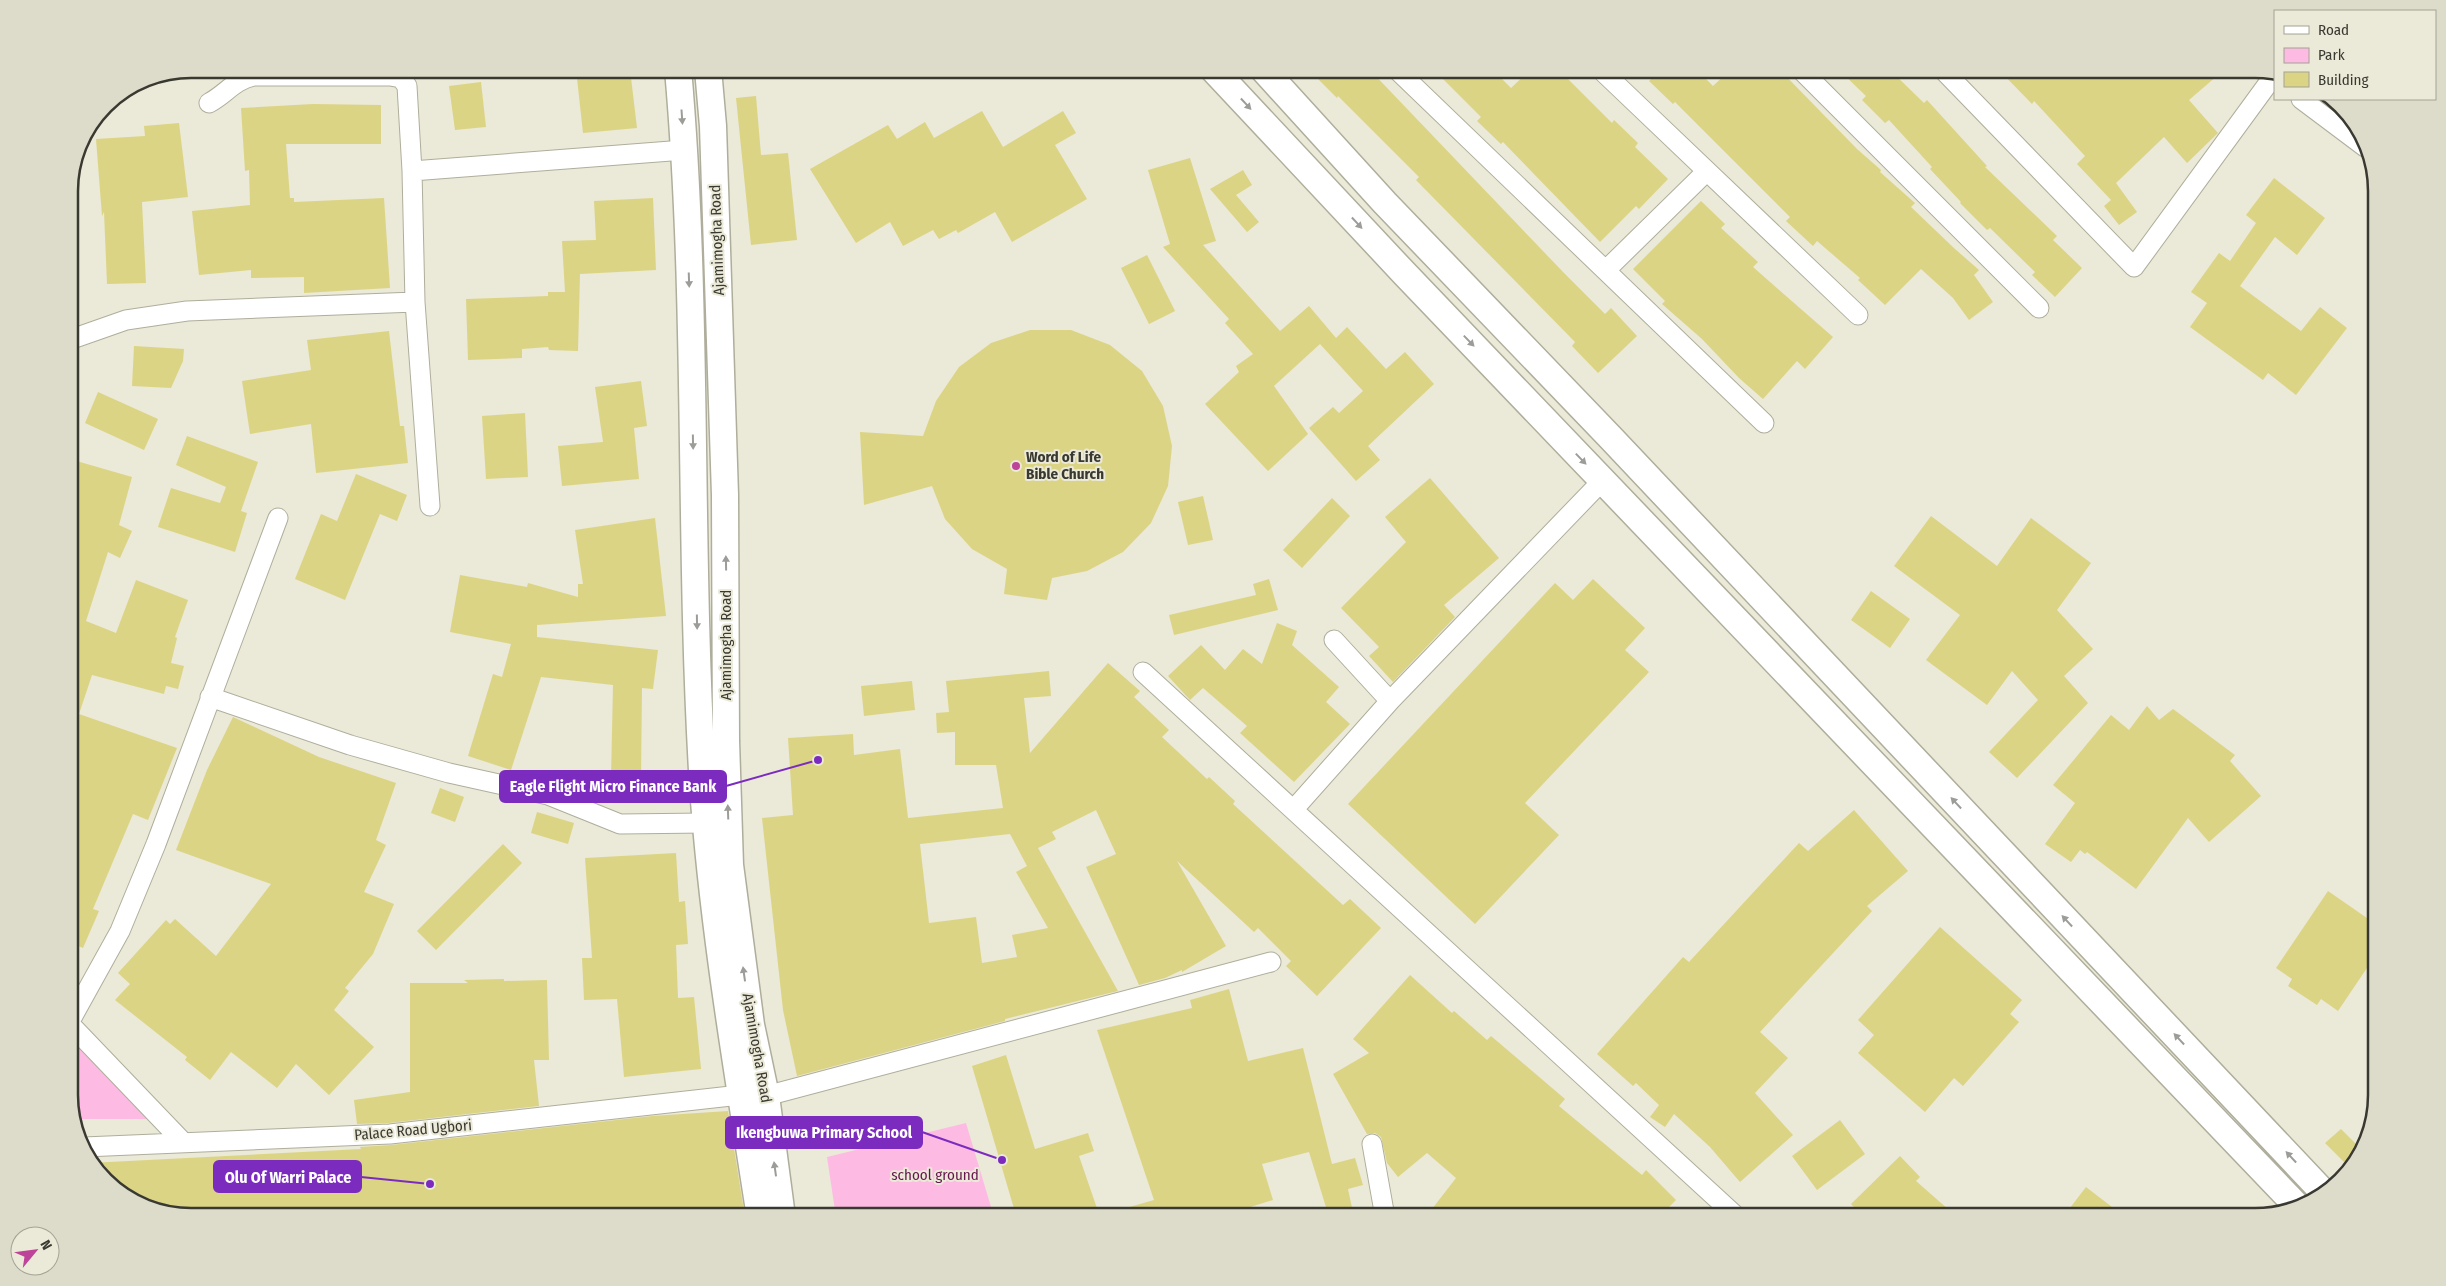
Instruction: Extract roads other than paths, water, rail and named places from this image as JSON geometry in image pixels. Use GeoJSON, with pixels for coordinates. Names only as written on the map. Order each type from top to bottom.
{"type":"FeatureCollection","features":[{"type":"Feature","properties":{"kind":"main road","name":"Ajamimogha Road"},"geometry":{"type":"LineString","coordinates":[[679,78],[684,150],[690,294],[698,648],[706,823],[712,886],[753,1096],[780,1208]]}},
{"type":"Feature","properties":{"kind":"main road","name":"Ajamimogha Road"},"geometry":{"type":"LineString","coordinates":[[709,78],[713,126],[726,495],[726,741],[730,865],[751,1025],[759,1208]]}},
{"type":"Feature","properties":{"kind":"main road"},"geometry":{"type":"LineString","coordinates":[[1221,78],[1602,481],[2293,1202]]}},
{"type":"Feature","properties":{"kind":"main road"},"geometry":{"type":"LineString","coordinates":[[1275,78],[1385,203],[2319,1188]]}},
{"type":"Feature","properties":{"kind":"main road"},"geometry":{"type":"LineString","coordinates":[[1848,738],[1869,712]]}},
{"type":"Feature","properties":{"kind":"street"},"geometry":{"type":"LineString","coordinates":[[209,103],[221,97],[240,79],[245,78]]}},
{"type":"Feature","properties":{"kind":"street"},"geometry":{"type":"LineString","coordinates":[[401,78],[407,86],[412,171],[414,302],[430,506]]}},
{"type":"Feature","properties":{"kind":"street"},"geometry":{"type":"LineString","coordinates":[[1405,78],[1764,422]]}},
{"type":"Feature","properties":{"kind":"street"},"geometry":{"type":"LineString","coordinates":[[1609,78],[1858,315]]}},
{"type":"Feature","properties":{"kind":"street"},"geometry":{"type":"LineString","coordinates":[[1809,78],[2039,308]]}},
{"type":"Feature","properties":{"kind":"street"},"geometry":{"type":"LineString","coordinates":[[1951,78],[2134,267],[2270,78]]}},
{"type":"Feature","properties":{"kind":"street"},"geometry":{"type":"LineString","coordinates":[[2302,100],[2357,141]]}},
{"type":"Feature","properties":{"kind":"street"},"geometry":{"type":"LineString","coordinates":[[412,171],[684,150]]}},
{"type":"Feature","properties":{"kind":"street"},"geometry":{"type":"LineString","coordinates":[[1606,270],[1707,171]]}},
{"type":"Feature","properties":{"kind":"street"},"geometry":{"type":"LineString","coordinates":[[78,337],[126,320],[187,311],[414,302]]}},
{"type":"Feature","properties":{"kind":"street"},"geometry":{"type":"LineString","coordinates":[[1294,809],[1390,701],[1602,481]]}},
{"type":"Feature","properties":{"kind":"street"},"geometry":{"type":"LineString","coordinates":[[78,1007],[120,931],[156,844],[278,518]]}},
{"type":"Feature","properties":{"kind":"street"},"geometry":{"type":"LineString","coordinates":[[1334,640],[1390,701]]}},
{"type":"Feature","properties":{"kind":"street"},"geometry":{"type":"LineString","coordinates":[[1144,672],[1727,1208]]}},
{"type":"Feature","properties":{"kind":"street"},"geometry":{"type":"LineString","coordinates":[[210,697],[350,745],[449,773],[548,795],[620,824],[706,823]]}},
{"type":"Feature","properties":{"kind":"street","name":"Palace Road Ugbori"},"geometry":{"type":"LineString","coordinates":[[90,1147],[390,1134],[753,1096],[1271,962]]}},
{"type":"Feature","properties":{"kind":"street"},"geometry":{"type":"LineString","coordinates":[[78,1032],[183,1142]]}},
{"type":"Feature","properties":{"kind":"street"},"geometry":{"type":"LineString","coordinates":[[1372,1144],[1383,1208]]}},
{"type":"Feature","properties":{"kind":"place","name":"Word of Life Bible Church"},"geometry":{"type":"Point","coordinates":[1016,466]}},
{"type":"Feature","properties":{"kind":"place","name":"Eagle Flight Micro Finance Bank"},"geometry":{"type":"Point","coordinates":[818,760]}},
{"type":"Feature","properties":{"kind":"place","name":"Ikengbuwa Primary School"},"geometry":{"type":"Point","coordinates":[1002,1160]}},
{"type":"Feature","properties":{"kind":"place","name":"Olu Of Warri Palace"},"geometry":{"type":"Point","coordinates":[430,1184]}},
{"type":"Feature","properties":{"kind":"park label","name":"school ground"},"geometry":{"type":"Point","coordinates":[935,1175]}}]}
